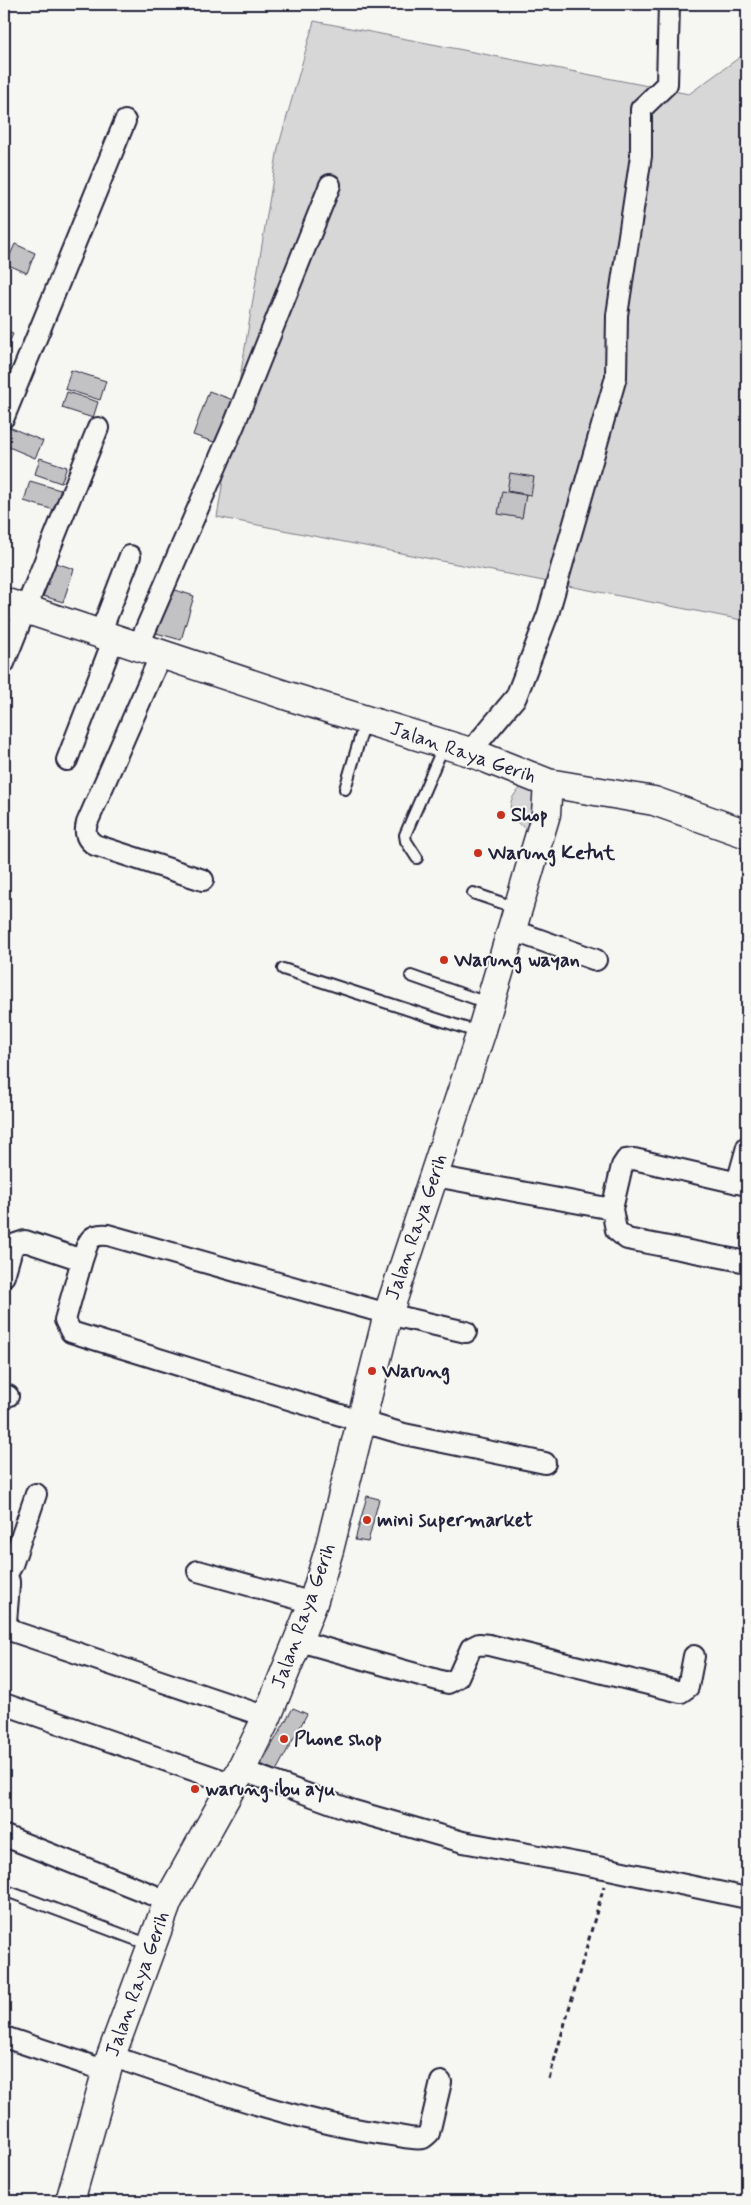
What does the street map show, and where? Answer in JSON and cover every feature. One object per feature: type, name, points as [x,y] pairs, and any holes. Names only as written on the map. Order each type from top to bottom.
[{"type":"street","points":[[470,752],[516,697],[541,633],[616,377],[617,315],[641,156],[641,109],[667,84],[669,4]]},
{"type":"street","points":[[4,417],[125,121]]},
{"type":"street","points":[[67,760],[128,643],[234,424],[330,185]]},
{"type":"street","points":[[4,662],[15,605],[98,428]]},
{"type":"street","points":[[130,556],[128,643],[87,823],[86,835],[88,840],[95,844],[203,880]]},
{"type":"street","name":"Jalan Raya Gerih","points":[[15,605],[365,720],[470,752],[548,783],[546,814],[490,1004],[435,1176],[388,1314],[329,1550],[313,1603],[267,1717],[237,1777],[168,1902],[109,2064],[70,2201]]},
{"type":"street","points":[[548,783],[654,801],[747,834]]},
{"type":"street","points":[[515,919],[596,960]]},
{"type":"street","points":[[747,1147],[742,1184],[634,1159],[626,1160],[622,1166],[612,1209],[616,1230],[628,1239],[747,1262]]},
{"type":"street","points":[[435,1176],[612,1209]]},
{"type":"street","points":[[466,1332],[388,1314],[108,1235],[98,1234],[90,1239],[65,1320],[71,1332],[360,1421],[404,1434],[545,1463]]},
{"type":"street","points":[[4,1276],[13,1245],[18,1242],[25,1241],[82,1260]]},
{"type":"street","points":[[36,1494],[5,1576],[9,1585],[6,1622],[12,1631],[267,1717]]},
{"type":"street","points":[[198,1571],[313,1603]]},
{"type":"street","points":[[298,1642],[448,1683],[458,1677],[471,1648],[479,1644],[488,1645],[681,1692],[688,1687],[694,1656]]},
{"type":"street","points":[[4,1704],[237,1777],[463,1842],[609,1869],[747,1898]]},
{"type":"street","points":[[5,1836],[168,1902]]},
{"type":"street","points":[[4,2037],[370,2132],[414,2138],[422,2138],[429,2133],[441,2082]]},
{"type":"lane","points":[[345,789],[365,720]]},
{"type":"lane","points":[[417,858],[405,835],[444,744]]},
{"type":"lane","points":[[473,893],[515,919]]},
{"type":"lane","points":[[283,969],[481,1033]]},
{"type":"lane","points":[[411,976],[490,1004]]},
{"type":"lane","points":[[4,1890],[151,1946]]},
{"type":"path","points":[[549,2079],[609,1869]]},
{"type":"shaded area","points":[[314,21],[689,94],[747,52],[747,621],[217,517],[278,148]]},
{"type":"shaded area","points":[[524,786],[539,786],[529,829],[521,826],[516,821],[510,809],[513,797]]},
{"type":"building","points":[[15,244],[35,253],[27,273],[6,264]]},
{"type":"building","points":[[4,330],[13,334],[4,354]]},
{"type":"building","points":[[71,370],[106,381],[100,400],[65,389]]},
{"type":"building","points":[[209,391],[233,400],[217,443],[193,435]]},
{"type":"building","points":[[67,392],[98,402],[93,418],[62,408]]},
{"type":"building","points":[[9,427],[43,441],[35,458],[4,445]]},
{"type":"building","points":[[40,458],[67,467],[61,483],[35,474]]},
{"type":"building","points":[[510,473],[534,477],[531,495],[507,491]]},
{"type":"building","points":[[30,481],[67,492],[61,512],[24,501]]},
{"type":"building","points":[[502,491],[526,495],[522,518],[498,514]]},
{"type":"building","points":[[53,562],[74,569],[63,602],[43,596]]},
{"type":"building","points":[[169,588],[194,596],[181,640],[156,633]]},
{"type":"building","name":"mini supermarket","points":[[367,1496],[379,1499],[368,1542],[355,1540]]},
{"type":"building","name":"Phone shop","points":[[293,1708],[307,1714],[276,1771],[261,1764]]},
{"type":"place","name":"Shop","points":[[501,815]]},
{"type":"place","name":"Warung Ketut","points":[[478,853]]},
{"type":"place","name":"Warung wayan","points":[[444,960]]},
{"type":"place","name":"Warung","points":[[372,1371]]},
{"type":"place","name":"mini supermarket","points":[[367,1520]]},
{"type":"place","name":"Phone shop","points":[[284,1739]]},
{"type":"place","name":"warung ibu ayu","points":[[195,1789]]}]
